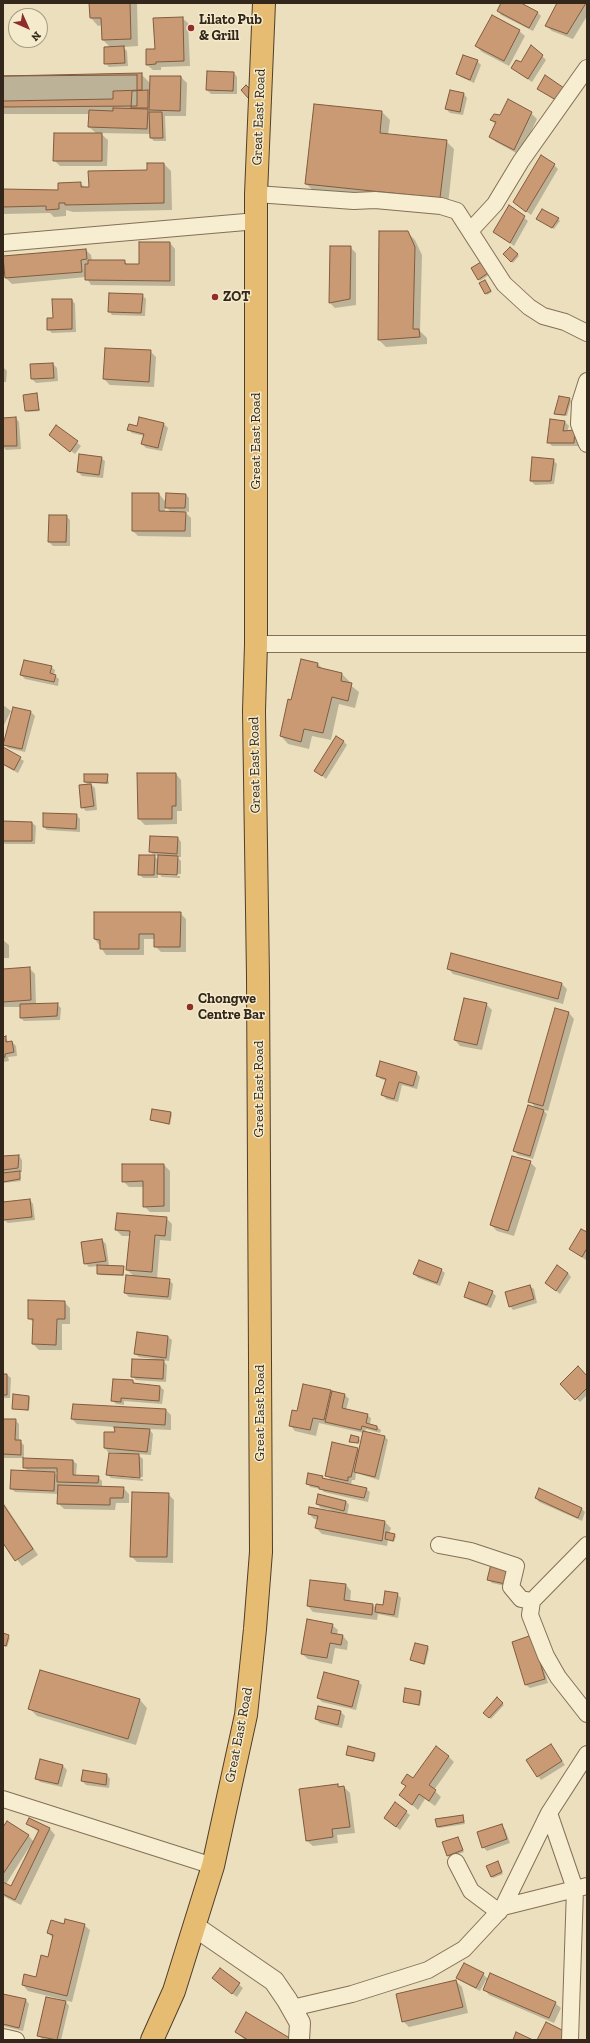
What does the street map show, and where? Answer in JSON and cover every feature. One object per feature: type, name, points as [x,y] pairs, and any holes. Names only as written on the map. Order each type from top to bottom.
[{"type":"highway","name":"Great East Road","points":[[152,2040],[174,1991],[213,1866],[246,1715],[261,1552],[258,977],[254,711],[256,644],[256,194],[264,3]]},
{"type":"street","points":[[470,231],[495,204],[521,161],[587,68]]},
{"type":"street","points":[[256,194],[354,201],[375,200],[441,206],[456,211],[504,284],[529,307],[543,316],[565,322],[587,333]]},
{"type":"street","points":[[3,243],[257,221]]},
{"type":"street","points":[[587,381],[580,402],[579,424],[587,444]]},
{"type":"street","points":[[256,644],[587,644]]},
{"type":"street","points":[[439,1545],[471,1551],[516,1566],[511,1587],[521,1598],[532,1601]]},
{"type":"street","points":[[587,1545],[532,1601],[530,1615],[546,1656],[558,1677],[587,1714]]},
{"type":"street","points":[[292,2008],[352,1994],[428,1970],[464,1948],[501,1910],[549,1813],[587,1754]]},
{"type":"street","points":[[3,1799],[213,1866]]},
{"type":"street","points":[[549,1813],[581,1887],[570,2040]]},
{"type":"street","points":[[456,1862],[471,1891],[501,1910],[581,1887]]},
{"type":"street","points":[[194,1926],[274,1981],[300,2022],[299,2040]]},
{"type":"street","points":[[3,2037],[16,2040]]},
{"type":"building","points":[[89,3],[130,3],[131,39],[102,40],[101,18],[90,18]]},
{"type":"building","points":[[501,3],[521,3],[538,12],[529,28],[497,11]]},
{"type":"building","points":[[557,3],[586,3],[567,34],[545,26]]},
{"type":"building","points":[[492,15],[520,30],[504,61],[475,46]]},
{"type":"building","points":[[183,17],[184,61],[156,62],[156,64],[146,65],[146,49],[155,49],[153,18]]},
{"type":"building","points":[[531,45],[543,55],[528,79],[511,68],[516,60],[521,62]]},
{"type":"building","points":[[124,46],[125,63],[104,64],[104,47]]},
{"type":"building","points":[[463,55],[478,60],[470,80],[456,74]]},
{"type":"building","points":[[207,71],[234,72],[233,91],[206,90]]},
{"type":"building","points":[[142,73],[142,90],[113,91],[113,99],[3,101],[3,76]]},
{"type":"building","points":[[137,75],[137,106],[3,107],[3,76]]},
{"type":"building","points":[[545,75],[564,88],[556,100],[537,89]]},
{"type":"building","points":[[150,76],[181,76],[180,111],[149,110]]},
{"type":"building","points":[[246,85],[255,94],[249,99],[241,90]]},
{"type":"building","points":[[148,90],[148,108],[131,108],[132,91]]},
{"type":"building","points":[[450,90],[464,93],[460,112],[445,109]]},
{"type":"building","points":[[508,99],[532,112],[514,150],[489,137],[496,122],[490,120],[494,114],[500,115]]},
{"type":"building","points":[[314,104],[382,111],[380,133],[447,140],[440,198],[305,184]]},
{"type":"building","points":[[113,108],[148,109],[147,129],[88,127],[89,110],[113,111]]},
{"type":"building","points":[[149,112],[162,112],[163,138],[150,138]]},
{"type":"building","points":[[54,133],[102,133],[102,161],[53,161]]},
{"type":"building","points":[[541,155],[555,164],[526,212],[513,202]]},
{"type":"building","points":[[147,163],[164,163],[164,203],[65,205],[65,203],[59,203],[59,209],[46,210],[46,206],[3,207],[3,189],[58,190],[58,183],[81,182],[81,187],[89,187],[88,171],[147,170]]},
{"type":"building","points":[[509,205],[525,216],[510,243],[493,232]]},
{"type":"building","points":[[542,209],[559,218],[552,228],[536,219]]},
{"type":"building","points":[[379,231],[408,231],[415,247],[413,329],[419,329],[420,337],[378,340]]},
{"type":"building","points":[[139,242],[170,242],[170,281],[85,280],[85,264],[88,264],[88,260],[125,260],[125,264],[139,264]]},
{"type":"building","points":[[330,246],[351,246],[350,299],[329,303]]},
{"type":"building","points":[[510,247],[518,254],[511,262],[503,254]]},
{"type":"building","points":[[86,249],[87,259],[81,260],[82,272],[5,278],[3,256]]},
{"type":"building","points":[[481,262],[488,273],[478,280],[471,268]]},
{"type":"building","points":[[485,280],[491,291],[485,294],[479,283]]},
{"type":"building","points":[[109,293],[143,294],[141,313],[108,312]]},
{"type":"building","points":[[52,299],[72,299],[72,329],[47,330],[47,318],[53,318]]},
{"type":"building","points":[[105,348],[151,350],[149,382],[103,379]]},
{"type":"building","points":[[53,363],[54,378],[31,379],[30,364]]},
{"type":"building","points":[[37,393],[39,410],[25,411],[23,395]]},
{"type":"building","points":[[559,396],[570,398],[565,415],[554,414]]},
{"type":"building","points":[[16,417],[17,446],[3,446],[3,418]]},
{"type":"building","points":[[139,417],[164,423],[158,448],[141,444],[144,434],[127,430],[129,424],[137,426]]},
{"type":"building","points":[[550,419],[565,421],[563,431],[575,430],[574,443],[547,443]]},
{"type":"building","points":[[56,425],[78,441],[70,452],[49,435]]},
{"type":"building","points":[[79,454],[102,457],[99,475],[77,472]]},
{"type":"building","points":[[532,457],[554,459],[551,481],[530,481]]},
{"type":"building","points":[[132,493],[159,493],[159,511],[186,512],[185,531],[132,531]]},
{"type":"building","points":[[166,493],[186,494],[185,508],[165,508]]},
{"type":"building","points":[[49,515],[67,515],[66,542],[48,542]]},
{"type":"building","points":[[301,659],[318,663],[317,667],[342,673],[341,681],[352,683],[348,701],[332,697],[323,733],[304,729],[301,742],[280,736],[288,699],[291,700]]},
{"type":"building","points":[[24,660],[52,666],[50,673],[56,675],[54,682],[20,675]]},
{"type":"building","points":[[13,707],[31,711],[22,749],[3,745]]},
{"type":"building","points":[[336,736],[344,741],[322,776],[314,771]]},
{"type":"building","points":[[3,747],[21,757],[14,770],[3,764]]},
{"type":"building","points":[[137,773],[176,773],[176,806],[172,806],[172,819],[138,819]]},
{"type":"building","points":[[84,774],[108,774],[107,783],[84,782]]},
{"type":"building","points":[[91,784],[94,806],[81,808],[79,785]]},
{"type":"building","points":[[43,813],[77,814],[76,829],[43,827]]},
{"type":"building","points":[[3,821],[32,822],[32,841],[3,841]]},
{"type":"building","points":[[150,836],[178,837],[177,854],[149,852]]},
{"type":"building","points":[[139,855],[155,855],[154,875],[138,875]]},
{"type":"building","points":[[158,855],[178,856],[177,875],[157,874]]},
{"type":"building","points":[[94,912],[181,912],[180,947],[154,947],[154,934],[139,934],[139,949],[100,949],[100,940],[94,939]]},
{"type":"building","points":[[451,953],[562,983],[558,999],[447,969]]},
{"type":"building","points":[[30,967],[31,1000],[3,1002],[3,969]]},
{"type":"building","points":[[464,998],[487,1003],[477,1045],[454,1040]]},
{"type":"building","points":[[58,1003],[57,1016],[20,1018],[20,1004]]},
{"type":"building","points":[[555,1008],[569,1012],[543,1106],[528,1102]]},
{"type":"building","points":[[6,1036],[6,1042],[12,1041],[14,1052],[5,1054],[5,1057],[3,1058],[3,1037]]},
{"type":"building","points":[[380,1061],[417,1072],[413,1086],[399,1082],[394,1099],[381,1095],[386,1079],[376,1076]]},
{"type":"building","points":[[528,1105],[544,1110],[530,1156],[513,1151]]},
{"type":"building","points":[[152,1109],[171,1112],[169,1124],[150,1120]]},
{"type":"building","points":[[19,1155],[18,1168],[3,1170],[3,1156]]},
{"type":"building","points":[[512,1156],[531,1161],[508,1231],[490,1225]]},
{"type":"building","points":[[122,1164],[164,1164],[164,1206],[143,1207],[143,1181],[122,1182]]},
{"type":"building","points":[[20,1171],[20,1179],[3,1182],[3,1173]]},
{"type":"building","points":[[30,1199],[32,1217],[3,1220],[3,1202]]},
{"type":"building","points":[[117,1213],[167,1217],[165,1236],[155,1235],[152,1272],[126,1270],[130,1231],[115,1230]]},
{"type":"building","points":[[581,1229],[587,1232],[587,1248],[582,1257],[569,1249]]},
{"type":"building","points":[[102,1239],[106,1261],[84,1264],[81,1242]]},
{"type":"building","points":[[419,1260],[442,1269],[437,1283],[413,1274]]},
{"type":"building","points":[[97,1265],[124,1266],[123,1275],[97,1274]]},
{"type":"building","points":[[557,1265],[568,1273],[556,1291],[545,1283]]},
{"type":"building","points":[[126,1275],[170,1279],[168,1297],[124,1293]]},
{"type":"building","points":[[469,1282],[493,1291],[487,1305],[464,1297]]},
{"type":"building","points":[[530,1285],[534,1299],[509,1307],[505,1292]]},
{"type":"building","points":[[28,1300],[65,1301],[65,1319],[57,1319],[56,1345],[32,1344],[33,1319],[28,1319]]},
{"type":"building","points":[[137,1332],[168,1336],[166,1358],[134,1354]]},
{"type":"building","points":[[132,1359],[164,1360],[163,1379],[131,1377]]},
{"type":"building","points":[[578,1366],[587,1376],[587,1388],[575,1400],[560,1384]]},
{"type":"building","points":[[3,1374],[7,1374],[7,1395],[3,1395]]},
{"type":"building","points":[[113,1379],[133,1380],[133,1383],[160,1386],[159,1401],[121,1398],[121,1402],[111,1401]]},
{"type":"building","points":[[303,1384],[331,1390],[324,1420],[313,1418],[310,1430],[289,1426],[292,1410],[297,1411]]},
{"type":"building","points":[[332,1391],[345,1394],[342,1408],[368,1414],[366,1423],[377,1426],[377,1430],[362,1426],[361,1430],[325,1422]]},
{"type":"building","points":[[13,1394],[29,1396],[28,1410],[12,1409]]},
{"type":"building","points":[[73,1404],[166,1409],[165,1425],[71,1419]]},
{"type":"building","points":[[3,1419],[16,1419],[15,1440],[21,1440],[21,1455],[3,1454]]},
{"type":"building","points":[[114,1427],[150,1429],[147,1452],[104,1448],[104,1432],[115,1432]]},
{"type":"building","points":[[363,1431],[385,1436],[375,1477],[354,1472]]},
{"type":"building","points":[[351,1435],[359,1437],[358,1443],[349,1442]]},
{"type":"building","points":[[332,1442],[358,1448],[351,1477],[348,1477],[348,1481],[325,1476]]},
{"type":"building","points":[[109,1453],[139,1454],[140,1478],[106,1475]]},
{"type":"building","points":[[23,1458],[73,1460],[73,1475],[99,1476],[98,1483],[57,1482],[57,1468],[23,1468]]},
{"type":"building","points":[[11,1470],[55,1472],[54,1491],[10,1489]]},
{"type":"building","points":[[308,1473],[323,1476],[322,1478],[367,1488],[364,1498],[319,1489],[319,1487],[306,1484]]},
{"type":"building","points":[[58,1485],[124,1487],[123,1498],[110,1498],[110,1505],[57,1504]]},
{"type":"building","points":[[539,1488],[582,1508],[578,1518],[535,1498]]},
{"type":"building","points":[[132,1492],[169,1493],[167,1557],[130,1557]]},
{"type":"building","points":[[318,1494],[346,1501],[344,1511],[316,1504]]},
{"type":"building","points":[[3,1504],[33,1549],[15,1561],[3,1543]]},
{"type":"building","points":[[309,1507],[385,1521],[382,1541],[315,1528],[318,1516],[308,1514]]},
{"type":"building","points":[[386,1532],[395,1534],[393,1541],[385,1539]]},
{"type":"building","points":[[491,1564],[514,1569],[510,1585],[487,1580]]},
{"type":"building","points":[[310,1580],[346,1584],[344,1600],[373,1604],[372,1615],[307,1606]]},
{"type":"building","points":[[385,1591],[398,1593],[394,1615],[375,1612],[376,1604],[383,1605]]},
{"type":"building","points":[[307,1619],[333,1624],[331,1633],[343,1635],[341,1645],[330,1643],[327,1658],[301,1654]]},
{"type":"building","points":[[3,1633],[9,1635],[6,1646],[3,1645]]},
{"type":"building","points":[[532,1635],[545,1679],[525,1685],[512,1642]]},
{"type":"building","points":[[415,1643],[428,1646],[424,1664],[410,1660]]},
{"type":"building","points":[[40,1670],[140,1699],[128,1739],[28,1709]]},
{"type":"building","points":[[324,1672],[359,1681],[352,1707],[317,1698]]},
{"type":"building","points":[[405,1688],[421,1691],[419,1705],[403,1702]]},
{"type":"building","points":[[497,1697],[503,1703],[489,1718],[483,1713]]},
{"type":"building","points":[[318,1706],[341,1711],[338,1725],[315,1719]]},
{"type":"building","points":[[551,1744],[562,1761],[537,1777],[526,1760]]},
{"type":"building","points":[[348,1746],[375,1753],[373,1761],[346,1755]]},
{"type":"building","points":[[436,1746],[449,1756],[429,1785],[436,1790],[429,1801],[419,1794],[412,1805],[399,1795],[406,1786],[401,1783],[407,1774],[413,1778]]},
{"type":"building","points":[[40,1759],[63,1765],[58,1784],[35,1779]]},
{"type":"building","points":[[83,1770],[107,1774],[106,1785],[81,1781]]},
{"type":"building","points":[[338,1784],[338,1787],[344,1786],[350,1827],[332,1829],[333,1837],[306,1841],[299,1789]]},
{"type":"building","points":[[395,1802],[407,1811],[396,1827],[384,1818]]},
{"type":"building","points":[[463,1815],[464,1822],[437,1827],[435,1819]]},
{"type":"building","points":[[29,1818],[50,1828],[15,1900],[3,1894],[3,1882],[11,1886],[39,1830],[26,1824]]},
{"type":"building","points":[[7,1821],[29,1835],[3,1874],[3,1827]]},
{"type":"building","points":[[502,1824],[507,1839],[482,1848],[477,1832]]},
{"type":"building","points":[[458,1837],[463,1850],[447,1856],[442,1842]]},
{"type":"building","points":[[498,1861],[502,1872],[491,1877],[486,1866]]},
{"type":"building","points":[[65,1919],[85,1924],[67,1996],[22,1985],[24,1974],[36,1977],[41,1955],[48,1957],[53,1935],[47,1933],[51,1920],[64,1924]]},
{"type":"building","points":[[464,1963],[484,1973],[476,1988],[456,1978]]},
{"type":"building","points":[[220,1968],[240,1983],[232,1994],[212,1978]]},
{"type":"building","points":[[490,1973],[556,2002],[549,2018],[483,1990]]},
{"type":"building","points":[[456,1980],[463,2007],[402,2022],[396,1994]]},
{"type":"building","points":[[3,1994],[26,1999],[19,2028],[3,2024]]},
{"type":"building","points":[[46,1997],[66,2001],[57,2040],[37,2036]]},
{"type":"building","points":[[246,2012],[293,2040],[248,2040],[235,2032]]},
{"type":"building","points":[[546,2022],[566,2032],[562,2040],[537,2040]]},
{"type":"building","points":[[516,2032],[533,2040],[513,2040]]},
{"type":"place","name":"Lilato Pub & Grill","points":[[191,28]]},
{"type":"place","name":"ZOT","points":[[215,297]]},
{"type":"place","name":"Chongwe Centre Bar","points":[[190,1007]]}]
